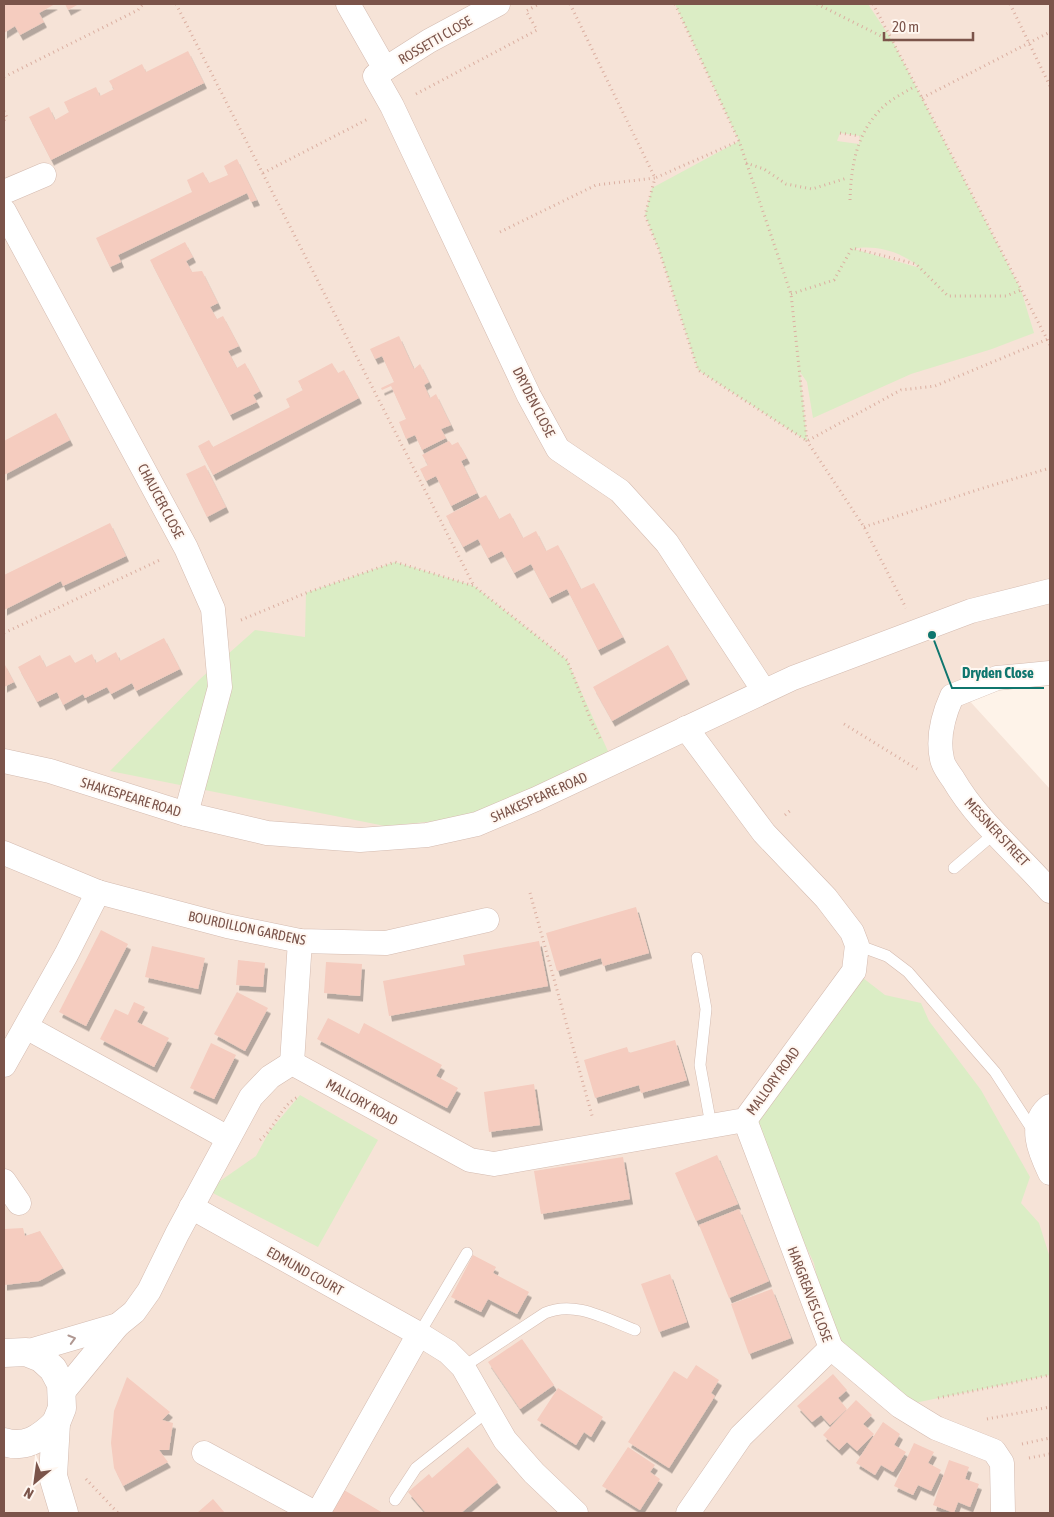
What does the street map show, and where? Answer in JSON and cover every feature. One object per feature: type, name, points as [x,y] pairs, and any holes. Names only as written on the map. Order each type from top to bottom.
[{"type":"street","name":"ROSSETTI CLOSE","points":[[348,4],[385,69],[429,41],[498,4]]},
{"type":"street","name":"DRYDEN CLOSE","points":[[385,69],[375,76],[392,106],[529,396],[558,449],[620,491],[667,543],[764,691]]},
{"type":"street","points":[[4,192],[44,175]]},
{"type":"street","name":"CHAUCER CLOSE","points":[[4,210],[186,548],[213,609],[220,687],[186,814]]},
{"type":"street","name":"SHAKESPEARE ROAD","points":[[4,761],[50,771],[186,814],[267,833],[360,840],[427,835],[485,821],[536,800],[764,691],[971,611],[1050,591]]},
{"type":"street","name":"MESSNER STREET","points":[[1050,673],[997,678],[952,696],[945,711],[939,737],[942,760],[956,785],[981,819],[1050,891]]},
{"type":"street","points":[[686,728],[764,833],[839,914],[852,932],[857,945]]},
{"type":"street","name":"BOURDILLON GARDENS","points":[[4,853],[98,892],[217,924],[300,942],[386,943],[487,920]]},
{"type":"street","points":[[4,1065],[98,892]]},
{"type":"street","points":[[62,1392],[118,1325],[134,1312],[149,1291],[191,1207],[251,1097],[270,1077],[292,1063],[300,942]]},
{"type":"street","name":"MALLORY ROAD","points":[[292,1063],[470,1160],[494,1164],[745,1120],[854,971],[857,945]]},
{"type":"street","points":[[26,1027],[228,1138]]},
{"type":"street","points":[[1050,1106],[1040,1118],[1037,1136],[1038,1148],[1050,1173]]},
{"type":"street","name":"HARGREAVES CLOSE","points":[[688,1513],[741,1436],[830,1348],[745,1120]]},
{"type":"street","points":[[4,1181],[19,1203]]},
{"type":"street","name":"EDMUND COURT","points":[[191,1207],[448,1352],[463,1367],[505,1440],[534,1473],[576,1513]]},
{"type":"street","points":[[15,1352],[118,1325]]},
{"type":"street","points":[[204,1453],[317,1513],[419,1334]]},
{"type":"street","points":[[830,1348],[900,1406],[936,1428],[994,1451],[1002,1463],[1003,1513]]},
{"type":"street","points":[[15,1352],[41,1358],[53,1369],[61,1384],[62,1408],[56,1423],[54,1476],[64,1513]]},
{"type":"street","points":[[7,1443],[28,1443],[43,1436],[56,1423]]},
{"type":"street","points":[[7,1443],[54,1476]]},
{"type":"lane","points":[[954,868],[995,833]]},
{"type":"lane","points":[[857,945],[887,956],[908,972],[995,1072],[1037,1136]]},
{"type":"lane","points":[[697,958],[706,1009],[700,1065],[712,1125]]},
{"type":"lane","points":[[419,1334],[467,1253]]},
{"type":"lane","points":[[463,1367],[545,1313],[557,1308],[575,1308],[635,1330]]},
{"type":"lane","points":[[396,1500],[416,1468],[488,1411]]},
{"type":"path","points":[[4,77],[138,10],[143,4]]},
{"type":"path","points":[[176,4],[474,586]]},
{"type":"path","points":[[263,172],[537,30],[526,12],[539,4]]},
{"type":"path","points":[[570,4],[655,178],[644,215],[659,250],[698,370],[807,440],[864,527],[910,616]]},
{"type":"path","points":[[675,4],[739,141],[791,294],[807,440]]},
{"type":"path","points":[[818,4],[893,42]]},
{"type":"path","points":[[874,4],[1050,345]]},
{"type":"path","points":[[1010,4],[1050,86]]},
{"type":"path","points":[[922,98],[1050,32]]},
{"type":"path","points":[[850,200],[851,177],[860,136],[880,109],[915,86]]},
{"type":"path","points":[[4,111],[7,118],[4,120]]},
{"type":"path","points":[[840,133],[860,136]]},
{"type":"path","points":[[500,232],[596,185],[655,178],[739,141]]},
{"type":"path","points":[[746,163],[764,169],[786,184],[812,189],[847,178]]},
{"type":"path","points":[[791,294],[834,280],[852,248],[916,264],[948,296],[1006,296],[1021,290]]},
{"type":"path","points":[[807,440],[902,390],[936,386],[1048,340]]},
{"type":"path","points":[[864,527],[1050,468]]},
{"type":"path","points":[[4,633],[186,548]]},
{"type":"path","points":[[215,630],[306,593],[395,562],[474,586],[567,660],[592,723],[603,744]]},
{"type":"path","points":[[844,724],[935,781],[956,785]]},
{"type":"path","points":[[530,893],[600,1145]]},
{"type":"path","points":[[255,1144],[269,1132],[288,1102],[300,1096]]},
{"type":"path","points":[[900,1406],[1050,1375]]},
{"type":"path","points":[[984,1419],[1050,1407]]},
{"type":"path","points":[[85,1478],[118,1513]]},
{"type":"shaded area","points":[[4,4],[1050,4],[1050,672],[966,697],[1050,789],[1050,1513],[4,1513]]},
{"type":"green space","points":[[675,4],[868,4],[893,42],[1021,290],[1034,333],[992,349],[911,374],[813,418],[807,382],[800,372],[807,441],[698,370],[659,250],[645,215],[652,188],[739,141]],"holes":[[[840,133],[860,136],[859,144],[837,141]],[[871,248],[889,251],[906,258],[920,268],[854,249]]]},
{"type":"green space","points":[[395,562],[474,586],[567,660],[611,758],[524,804],[447,820],[385,826],[110,771],[200,679],[255,630],[305,637],[306,593]]},
{"type":"green space","points":[[854,971],[885,995],[921,1003],[929,1021],[981,1090],[1030,1177],[1021,1203],[1039,1223],[1050,1258],[1050,1375],[900,1406],[831,1348],[814,1263],[745,1120]]},
{"type":"green space","points":[[300,1095],[378,1140],[318,1247],[207,1190],[256,1156],[269,1132]]},
{"type":"building","points":[[4,4],[55,4],[39,13],[44,22],[20,35],[15,26],[4,33]]},
{"type":"building","points":[[65,4],[79,4],[68,10]]},
{"type":"building","points":[[188,51],[204,83],[51,160],[29,117],[49,107],[55,120],[69,112],[64,102],[96,87],[100,96],[114,89],[109,81],[142,64],[146,72]]},
{"type":"building","points":[[237,159],[257,200],[251,202],[247,193],[118,255],[121,262],[110,267],[96,238],[192,192],[187,180],[203,172],[209,183],[228,175],[224,166]]},
{"type":"building","points":[[185,242],[193,257],[186,261],[192,272],[202,271],[218,303],[210,307],[217,319],[223,316],[239,346],[228,351],[237,368],[245,363],[260,391],[253,395],[257,402],[230,415],[150,260]]},
{"type":"building","points":[[399,336],[414,369],[420,364],[429,382],[424,385],[430,398],[436,394],[451,425],[441,429],[446,438],[422,450],[415,435],[406,439],[399,422],[406,419],[391,386],[382,390],[381,388],[394,382],[382,356],[375,359],[370,349]]},
{"type":"building","points":[[332,363],[338,373],[344,370],[359,398],[213,475],[198,446],[209,440],[213,447],[290,407],[286,399],[303,390],[298,381]]},
{"type":"building","points":[[56,413],[70,440],[4,475],[4,441]]},
{"type":"building","points":[[449,441],[452,445],[458,442],[467,458],[461,461],[477,493],[451,506],[436,476],[426,481],[420,469],[428,465],[422,455]]},
{"type":"building","points":[[205,465],[226,507],[207,517],[186,474]]},
{"type":"building","points":[[486,495],[499,519],[510,513],[523,538],[536,531],[546,551],[558,545],[581,589],[594,583],[623,637],[598,650],[567,589],[549,598],[531,564],[514,573],[502,551],[488,558],[478,539],[463,547],[446,516]]},
{"type":"building","points":[[110,523],[126,556],[63,586],[61,581],[4,610],[4,575]]},
{"type":"building","points":[[164,638],[180,669],[136,691],[132,683],[111,694],[107,687],[85,698],[83,694],[63,705],[57,692],[37,702],[18,667],[40,655],[46,667],[70,655],[75,663],[92,654],[96,663],[116,652],[120,661]]},
{"type":"building","points":[[668,645],[687,679],[612,721],[593,687]]},
{"type":"building","points":[[4,663],[14,682],[4,687]]},
{"type":"building","points":[[636,907],[649,953],[603,966],[601,958],[557,971],[546,933]]},
{"type":"building","points":[[101,930],[128,944],[86,1026],[59,1012]]},
{"type":"building","points":[[539,941],[548,986],[389,1016],[383,981],[465,965],[463,955]]},
{"type":"building","points":[[152,946],[205,958],[198,989],[145,977]]},
{"type":"building","points":[[238,960],[265,963],[263,987],[236,985]]},
{"type":"building","points":[[326,962],[362,964],[360,996],[324,993]]},
{"type":"building","points":[[237,992],[268,1008],[245,1051],[214,1034]]},
{"type":"building","points":[[134,1002],[145,1007],[137,1022],[169,1038],[154,1067],[100,1039],[115,1009],[128,1015]]},
{"type":"building","points":[[328,1018],[359,1034],[364,1023],[442,1065],[436,1076],[458,1088],[447,1108],[317,1039]]},
{"type":"building","points":[[675,1040],[687,1080],[641,1093],[639,1085],[595,1098],[584,1060],[627,1047],[629,1053]]},
{"type":"building","points":[[211,1043],[236,1055],[214,1099],[190,1088]]},
{"type":"building","points":[[534,1084],[540,1125],[489,1132],[484,1092]]},
{"type":"building","points":[[717,1155],[738,1204],[696,1221],[675,1173]]},
{"type":"building","points":[[623,1157],[630,1199],[541,1214],[534,1171]]},
{"type":"building","points":[[739,1209],[769,1281],[729,1298],[699,1225]]},
{"type":"building","points":[[23,1228],[25,1236],[40,1231],[63,1268],[39,1281],[4,1285],[4,1229]]},
{"type":"building","points":[[473,1255],[496,1267],[493,1273],[529,1292],[517,1314],[488,1299],[481,1312],[451,1297]]},
{"type":"building","points":[[670,1274],[687,1322],[659,1332],[641,1284]]},
{"type":"building","points":[[772,1289],[791,1338],[749,1354],[731,1304]]},
{"type":"building","points":[[522,1339],[554,1385],[520,1409],[488,1362]]},
{"type":"building","points":[[696,1365],[719,1380],[711,1393],[715,1396],[669,1468],[628,1442],[674,1371],[687,1379]]},
{"type":"building","points":[[833,1374],[847,1390],[838,1398],[847,1409],[830,1425],[821,1415],[812,1422],[797,1406]]},
{"type":"building","points":[[127,1377],[170,1412],[162,1420],[173,1423],[169,1450],[159,1450],[168,1462],[123,1486],[114,1468],[111,1443],[114,1411]]},
{"type":"building","points":[[558,1388],[603,1417],[591,1437],[584,1432],[576,1445],[537,1420]]},
{"type":"building","points":[[856,1400],[872,1415],[863,1424],[874,1434],[857,1451],[847,1442],[839,1450],[823,1435]]},
{"type":"building","points":[[883,1422],[900,1434],[894,1445],[906,1452],[893,1472],[881,1465],[875,1475],[856,1463]]},
{"type":"building","points":[[914,1443],[934,1452],[928,1463],[941,1470],[931,1491],[918,1485],[913,1495],[894,1486]]},
{"type":"building","points":[[468,1447],[498,1482],[461,1513],[426,1513],[408,1492],[429,1474],[432,1478]]},
{"type":"building","points":[[628,1447],[655,1465],[650,1472],[660,1479],[640,1510],[602,1486]]},
{"type":"building","points":[[949,1460],[969,1467],[965,1479],[979,1484],[970,1507],[958,1502],[954,1513],[933,1505]]},
{"type":"building","points":[[344,1490],[383,1513],[330,1513]]},
{"type":"building","points":[[213,1499],[225,1513],[197,1513]]},
{"type":"place","name":"Dryden Close","points":[[932,635]]}]
